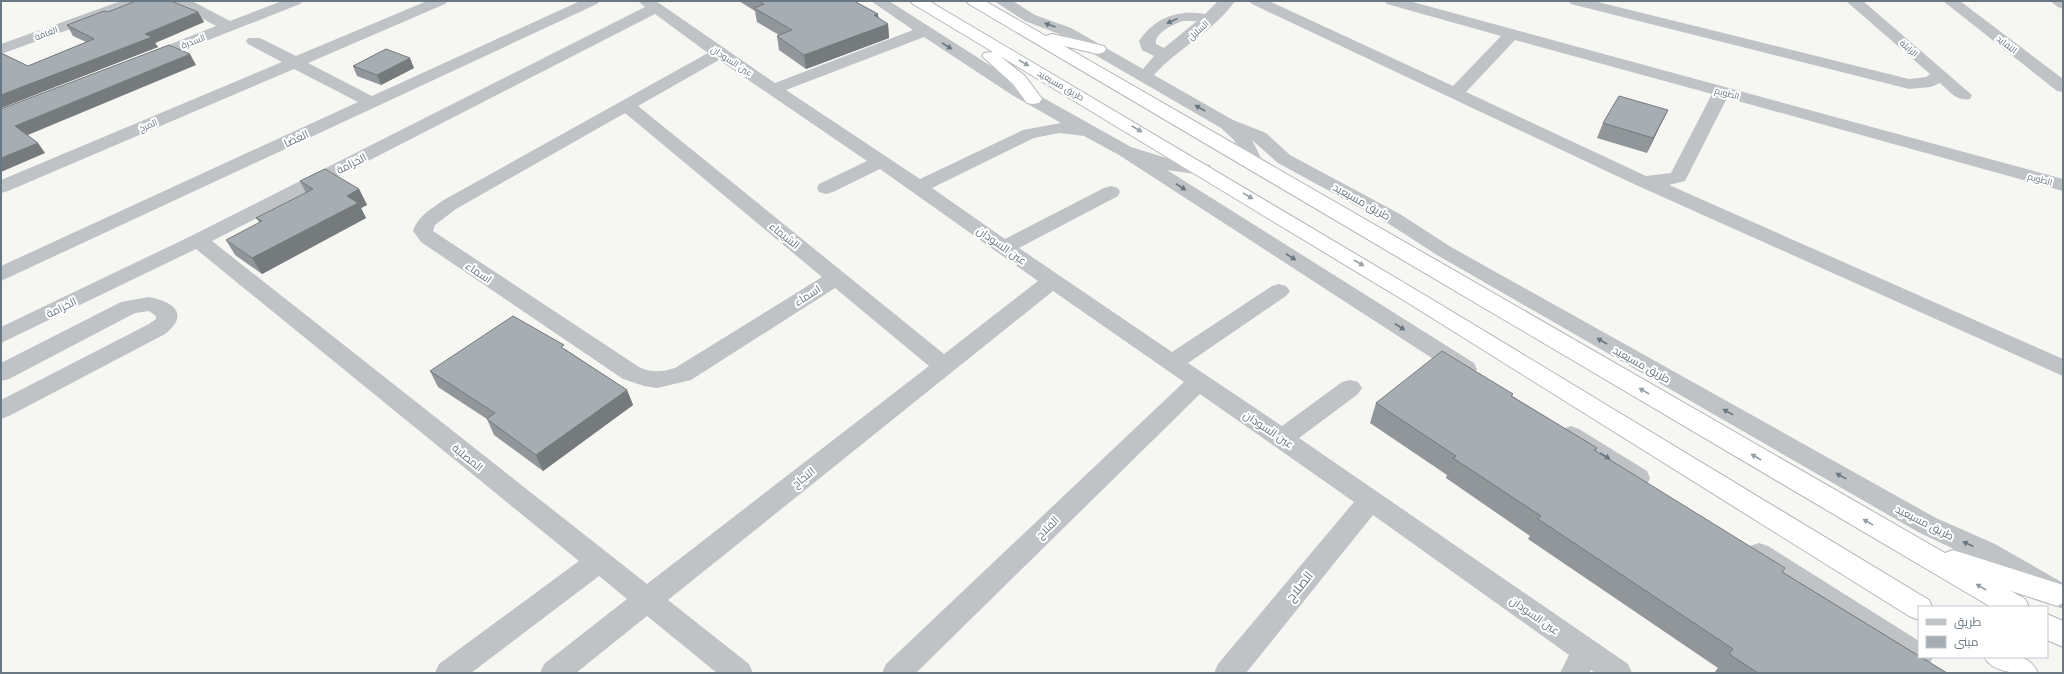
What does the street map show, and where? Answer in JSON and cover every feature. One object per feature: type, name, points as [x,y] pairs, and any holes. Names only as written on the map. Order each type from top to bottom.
[{"type":"highway","points":[[918,1],[1003,65],[1040,103]]},
{"type":"highway","name":"طريق مسيعيد","points":[[918,1],[1203,169],[1548,378],[1918,607]]},
{"type":"highway","name":"طريق مسيعيد","points":[[974,1],[2013,606]]},
{"type":"highway","points":[[1032,36],[1098,49]]},
{"type":"highway","points":[[1904,543],[1992,574],[2060,595]]},
{"type":"highway","points":[[2048,627],[2063,635]]},
{"type":"highway","points":[[2000,658],[2024,673]]},
{"type":"street","name":"الغافة","points":[[1,49],[135,1]]},
{"type":"street","points":[[181,1],[229,27]]},
{"type":"street","name":"السدرة","points":[[134,64],[295,1]]},
{"type":"street","name":"المرخ","points":[[1,187],[440,1]]},
{"type":"street","name":"الغضا","points":[[1,274],[592,1]]},
{"type":"street","name":"طريق مسيعيد","points":[[879,1],[1040,103],[1125,151],[1487,382]]},
{"type":"street","name":"طريق مسيعيد","points":[[1002,1],[1030,18],[1064,30],[1227,124],[1260,137],[1284,159],[1393,218],[1444,251],[1927,525],[1986,552],[2060,595]]},
{"type":"street","name":"السليل","points":[[1145,76],[1154,65],[1190,37],[1227,1]]},
{"type":"street","points":[[1257,1],[1643,180],[2063,368]]},
{"type":"street","name":"الطويم","points":[[1392,1],[2063,185]]},
{"type":"street","points":[[1576,1],[1909,84],[1930,82],[1939,74]]},
{"type":"street","name":"الرابلة","points":[[1854,1],[1964,95]]},
{"type":"street","name":"النفايد","points":[[1952,1],[2063,87]]},
{"type":"street","points":[[2058,1],[2063,4]]},
{"type":"street","name":"عين السودان","points":[[651,4],[719,53],[919,187],[1052,281],[1370,500],[1580,662],[1618,673]]},
{"type":"street","name":"الخزامة","points":[[1,336],[198,240],[651,4]]},
{"type":"street","points":[[1166,55],[1148,47],[1147,41],[1151,34],[1164,25],[1186,16],[1210,19]]},
{"type":"street","points":[[774,89],[925,31]]},
{"type":"street","points":[[1455,93],[1512,34]]},
{"type":"street","points":[[254,41],[372,103]]},
{"type":"street","name":"اسماء","points":[[719,53],[449,205],[426,222],[423,231],[428,238],[631,373],[642,379],[655,381],[669,379],[683,374],[837,277]]},
{"type":"street","name":"السليل","points":[[1116,59],[1142,59],[1166,55]]},
{"type":"street","points":[[1643,180],[1664,181],[1678,177],[1722,92]]},
{"type":"street","points":[[1029,134],[1044,116],[1040,103]]},
{"type":"street","name":"الشيماء","points":[[626,105],[944,366]]},
{"type":"street","name":"طريق مسيعيد","points":[[1227,124],[1242,138],[1255,164]]},
{"type":"street","points":[[919,187],[1029,134],[1059,128],[1091,133]]},
{"type":"street","name":"طريق مسيعيد","points":[[1125,151],[1174,166],[1203,169]]},
{"type":"street","points":[[824,186],[879,160]]},
{"type":"street","points":[[1005,247],[1111,192]]},
{"type":"street","name":"المصلبة","points":[[198,240],[739,673]]},
{"type":"street","name":"النجاح","points":[[554,673],[1052,281]]},
{"type":"street","points":[[1171,363],[1279,291]]},
{"type":"street","points":[[1,373],[129,307],[144,304],[157,306],[167,314],[166,322],[157,328],[1,410]]},
{"type":"street","name":"الفلاح","points":[[896,673],[1199,381]]},
{"type":"street","points":[[1282,438],[1350,388]]},
{"type":"street","points":[[1554,424],[1656,489]]},
{"type":"street","name":"الصلاح","points":[[1228,673],[1370,500]]},
{"type":"street","points":[[1743,544],[1918,655]]},
{"type":"street","points":[[449,673],[599,562]]},
{"type":"building","points":[[136,1],[171,1],[198,12],[145,34],[152,37],[1,95],[1,53],[28,66],[94,39],[67,25]]},
{"type":"building","points":[[759,1],[854,1],[878,14],[874,15],[888,24],[804,55],[777,36],[792,30],[754,8],[764,4]]},
{"type":"building","points":[[169,45],[190,54],[15,126],[38,143],[1,158],[1,109]]},
{"type":"building","points":[[386,49],[410,58],[377,75],[353,66]]},
{"type":"building","points":[[1619,96],[1668,110],[1653,138],[1603,123]]},
{"type":"building","points":[[325,169],[359,189],[347,196],[358,203],[252,258],[226,240],[262,221],[256,218],[313,189],[300,181]]},
{"type":"building","points":[[513,316],[564,345],[561,347],[627,390],[536,455],[487,419],[495,413],[430,371]]},
{"type":"building","points":[[1442,351],[1513,394],[1511,396],[1597,448],[1594,450],[1785,568],[1782,572],[1918,655],[1918,658],[1923,658],[1947,673],[1758,673],[1729,654],[1733,649],[1538,519],[1541,516],[1453,458],[1456,456],[1376,403]]}]
